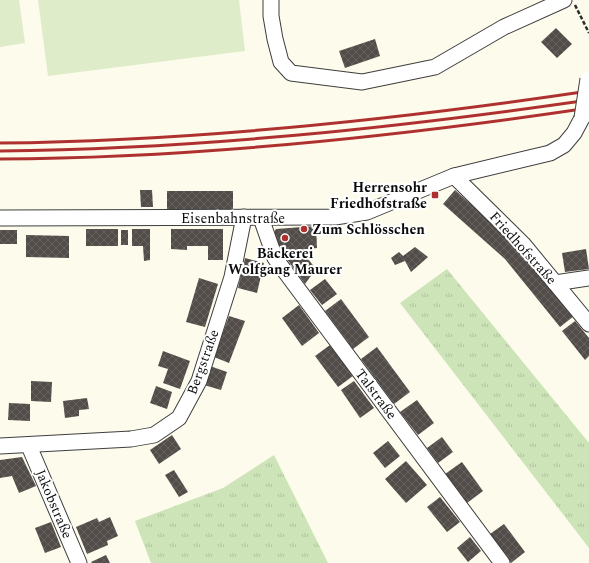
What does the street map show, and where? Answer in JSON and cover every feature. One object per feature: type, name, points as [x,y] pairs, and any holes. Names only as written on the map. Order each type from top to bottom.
[{"type":"street","points":[[271,0],[271,16],[281,62],[291,73],[362,82],[435,66],[504,27],[564,0]]},
{"type":"street","name":"Eisenbahnstraße","points":[[0,218],[335,217],[367,212],[454,176],[550,153],[564,145],[574,133],[582,118],[589,78]]},
{"type":"street","name":"Friedhofstraße","points":[[454,176],[523,244],[589,324]]},
{"type":"street","name":"Bergstraße","points":[[0,446],[29,446],[154,436],[179,418],[202,373],[232,277],[244,217]]},
{"type":"street","name":"Talstraße","points":[[261,218],[274,258],[502,563]]},
{"type":"street","points":[[555,283],[589,278]]},
{"type":"street","name":"Jakobstraße","points":[[29,446],[79,563]]},
{"type":"path","points":[[573,0],[589,33]]},
{"type":"green space","points":[[0,0],[19,0],[25,43],[0,47]]},
{"type":"green space","points":[[38,0],[239,0],[245,51],[48,76]]},
{"type":"green space","points":[[447,269],[589,443],[589,548],[400,303]]},
{"type":"green space","points":[[274,455],[328,563],[151,563],[135,521],[223,488]]},
{"type":"building","points":[[556,28],[572,44],[557,58],[541,42]]},
{"type":"building","points":[[375,39],[380,56],[345,68],[339,51]]},
{"type":"building","points":[[140,190],[152,190],[153,207],[141,207]]},
{"type":"building","points":[[455,190],[519,247],[574,316],[560,327],[505,259],[443,204]]},
{"type":"building","points":[[167,191],[233,191],[233,209],[167,209]]},
{"type":"building","points":[[316,226],[317,248],[301,250],[316,269],[305,284],[271,237],[276,229]]},
{"type":"building","points":[[86,229],[118,229],[118,246],[86,246]]},
{"type":"building","points":[[132,229],[150,229],[150,260],[144,261],[143,246],[132,246]]},
{"type":"building","points":[[171,229],[223,229],[223,260],[208,260],[208,246],[187,246],[187,250],[171,249]]},
{"type":"building","points":[[0,230],[17,230],[17,244],[0,244]]},
{"type":"building","points":[[121,230],[128,230],[128,245],[121,245]]},
{"type":"building","points":[[26,235],[69,236],[69,258],[26,257]]},
{"type":"building","points":[[415,247],[428,257],[411,272],[405,261],[395,265],[391,258],[399,252],[403,256]]},
{"type":"building","points":[[586,249],[589,269],[565,272],[562,253]]},
{"type":"building","points":[[245,258],[264,263],[257,293],[238,288]]},
{"type":"building","points":[[199,278],[218,284],[205,327],[186,322]]},
{"type":"building","points":[[325,279],[337,294],[322,305],[310,290]]},
{"type":"building","points":[[341,299],[369,337],[353,349],[325,311]]},
{"type":"building","points":[[299,305],[319,333],[302,346],[282,318]]},
{"type":"building","points":[[229,316],[245,321],[229,363],[214,357]]},
{"type":"building","points":[[575,321],[589,338],[589,356],[585,360],[562,331]]},
{"type":"building","points":[[330,345],[353,376],[338,387],[315,356]]},
{"type":"building","points":[[377,347],[410,392],[394,404],[361,359]]},
{"type":"building","points":[[163,351],[190,361],[180,389],[163,383],[168,369],[158,366]]},
{"type":"building","points":[[210,366],[227,372],[221,390],[204,385]]},
{"type":"building","points":[[31,381],[52,382],[51,402],[31,401]]},
{"type":"building","points":[[354,381],[374,408],[360,418],[341,390]]},
{"type":"building","points":[[156,386],[172,392],[167,409],[150,403]]},
{"type":"building","points":[[87,398],[89,409],[79,410],[79,416],[65,418],[63,401]]},
{"type":"building","points":[[417,400],[434,423],[418,435],[400,412]]},
{"type":"building","points":[[9,403],[30,404],[30,421],[8,420]]},
{"type":"building","points":[[172,435],[181,449],[159,464],[150,450]]},
{"type":"building","points":[[442,437],[453,452],[438,463],[427,448]]},
{"type":"building","points":[[388,441],[400,456],[385,468],[373,453]]},
{"type":"building","points":[[22,457],[36,486],[19,493],[12,476],[0,478],[0,460]]},
{"type":"building","points":[[406,461],[427,485],[406,503],[385,479]]},
{"type":"building","points":[[462,462],[483,491],[467,503],[445,474]]},
{"type":"building","points":[[174,470],[188,492],[179,497],[165,475]]},
{"type":"building","points":[[440,497],[460,522],[447,532],[427,507]]},
{"type":"building","points":[[110,517],[118,536],[107,541],[108,545],[87,554],[76,527],[97,518],[99,522]]},
{"type":"building","points":[[51,522],[61,547],[45,553],[35,528]]},
{"type":"building","points":[[504,524],[525,552],[511,563],[490,534]]},
{"type":"building","points":[[470,537],[481,551],[468,562],[457,548]]},
{"type":"building","points":[[106,555],[110,563],[91,562]]},
{"type":"railway","points":[[0,143],[148,138],[296,127],[443,111],[589,91]]},
{"type":"railway","points":[[0,151],[148,146],[296,135],[443,120],[589,100]]},
{"type":"railway","points":[[0,159],[148,155],[295,144],[369,137],[589,108]]},
{"type":"place","name":"Herrensohr Friedhofstraße","points":[[435,195]]},
{"type":"place","name":"Zum Schlösschen","points":[[304,229]]},
{"type":"place","name":"Bäckerei Wolfgang Maurer","points":[[285,238]]}]
